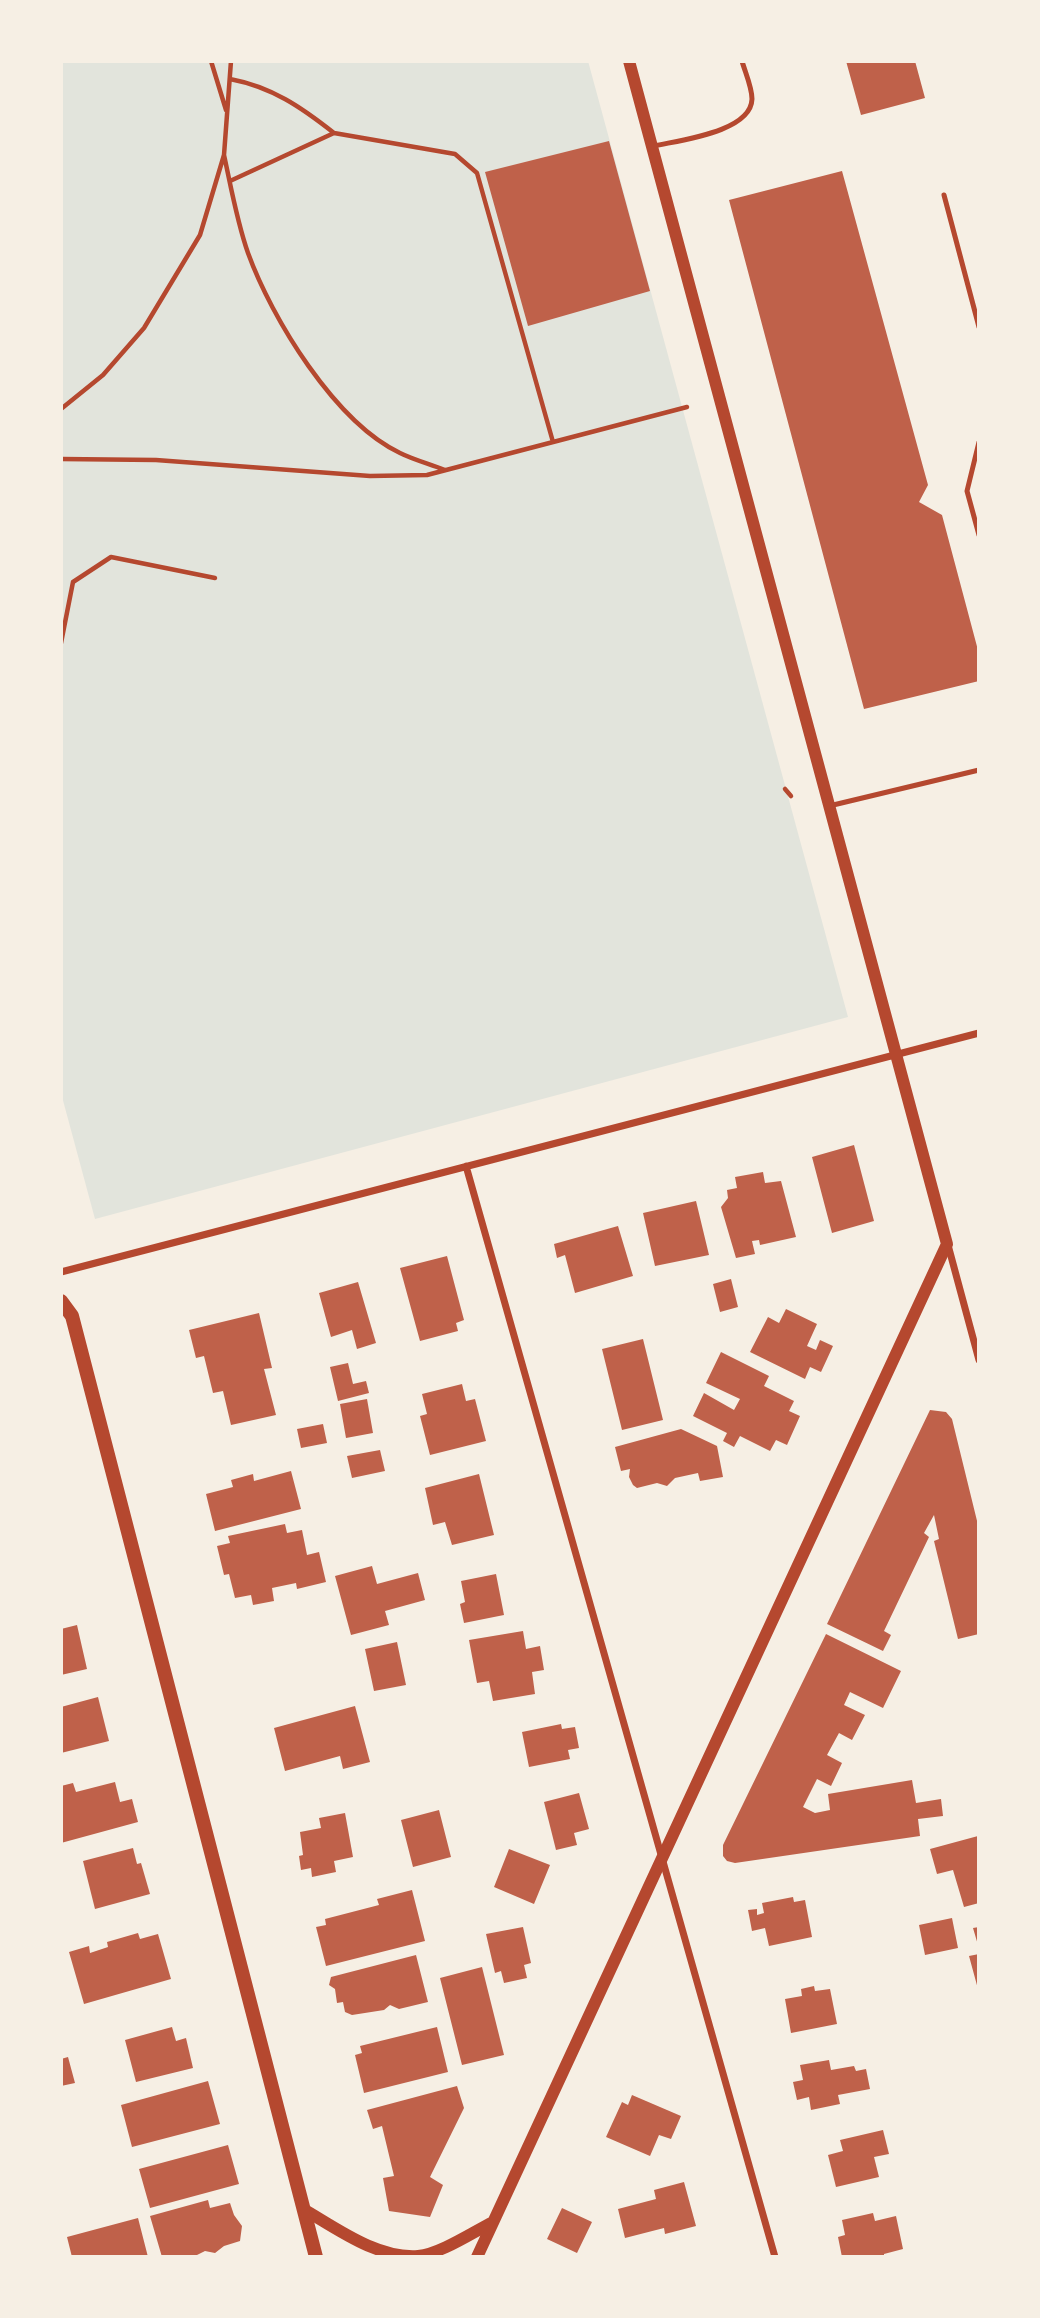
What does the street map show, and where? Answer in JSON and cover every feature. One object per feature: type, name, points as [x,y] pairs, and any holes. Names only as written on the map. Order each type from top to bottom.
[{"type":"main road","points":[[61,1301],[72,1316],[316,2257]]},
{"type":"street","points":[[629,61],[979,1360]]},
{"type":"street","points":[[61,1272],[979,1033]]},
{"type":"street","points":[[466,1166],[775,2257]]},
{"type":"street","points":[[477,2257],[947,1244]]},
{"type":"street","points":[[303,2209],[360,2242],[394,2253],[419,2256],[493,2222]]},
{"type":"lane","points":[[651,147],[732,126],[747,114],[752,98],[742,61]]},
{"type":"lane","points":[[944,195],[979,327]]},
{"type":"lane","points":[[979,442],[967,491],[979,535]]},
{"type":"lane","points":[[829,806],[979,770]]},
{"type":"path","points":[[211,61],[227,114]]},
{"type":"path","points":[[61,409],[103,375],[144,328],[200,235],[223,155],[231,61]]},
{"type":"path","points":[[230,79],[274,91],[334,133],[455,154],[477,173],[554,442]]},
{"type":"path","points":[[230,181],[334,133]]},
{"type":"path","points":[[223,155],[248,253],[271,301],[323,388],[356,422],[398,453],[445,470]]},
{"type":"path","points":[[61,459],[156,460],[370,475],[427,475],[687,407]]},
{"type":"path","points":[[61,643],[73,582],[111,557],[215,578]]},
{"type":"path","points":[[785,789],[792,796]]},
{"type":"shaded area","points":[[61,61],[588,61],[848,1017],[95,1219],[61,1093]]},
{"type":"building","points":[[846,61],[915,61],[925,98],[861,115]]},
{"type":"building","points":[[609,141],[650,291],[528,326],[485,172]]},
{"type":"building","points":[[842,171],[928,485],[919,502],[942,515],[979,654],[979,681],[864,709],[729,200]]},
{"type":"building","points":[[854,1145],[874,1221],[832,1233],[812,1157]]},
{"type":"building","points":[[763,1172],[765,1183],[781,1181],[796,1237],[760,1245],[759,1240],[752,1241],[755,1254],[736,1258],[721,1207],[728,1198],[727,1190],[737,1188],[735,1177]]},
{"type":"building","points":[[696,1201],[709,1255],[655,1266],[643,1213]]},
{"type":"building","points":[[618,1226],[633,1276],[575,1293],[565,1255],[557,1258],[554,1244]]},
{"type":"building","points":[[447,1256],[464,1320],[456,1323],[458,1331],[420,1341],[400,1268]]},
{"type":"building","points":[[731,1279],[738,1307],[720,1312],[713,1284]]},
{"type":"building","points":[[358,1282],[376,1343],[357,1349],[352,1330],[331,1337],[319,1293]]},
{"type":"building","points":[[786,1309],[817,1324],[807,1346],[816,1350],[820,1340],[833,1346],[821,1372],[810,1367],[805,1379],[750,1352],[768,1317],[779,1323]]},
{"type":"building","points":[[259,1313],[272,1368],[264,1369],[276,1415],[231,1425],[223,1391],[213,1393],[204,1356],[196,1358],[189,1330]]},
{"type":"building","points":[[643,1339],[663,1420],[622,1430],[602,1349]]},
{"type":"building","points":[[721,1352],[769,1376],[764,1386],[794,1401],[789,1411],[800,1416],[787,1445],[776,1440],[770,1451],[740,1436],[734,1447],[723,1441],[727,1433],[693,1416],[704,1393],[734,1410],[740,1399],[706,1383]]},
{"type":"building","points":[[348,1363],[353,1384],[366,1381],[369,1393],[338,1401],[330,1367]]},
{"type":"building","points":[[462,1384],[466,1401],[475,1399],[486,1441],[430,1455],[420,1416],[427,1414],[422,1394]]},
{"type":"building","points":[[367,1399],[373,1433],[346,1438],[340,1404]]},
{"type":"building","points":[[930,1410],[946,1412],[952,1419],[979,1529],[979,1634],[958,1639],[934,1541],[939,1539],[934,1515],[924,1533],[929,1537],[884,1631],[891,1635],[883,1651],[827,1624]]},
{"type":"building","points":[[323,1424],[327,1443],[301,1448],[297,1429]]},
{"type":"building","points":[[681,1429],[717,1446],[723,1477],[700,1481],[698,1473],[675,1478],[667,1486],[657,1483],[637,1488],[633,1485],[629,1477],[630,1469],[621,1471],[615,1447]]},
{"type":"building","points":[[380,1450],[385,1471],[352,1478],[347,1456]]},
{"type":"building","points":[[291,1471],[301,1509],[215,1531],[206,1494],[233,1487],[231,1480],[253,1474],[254,1481]]},
{"type":"building","points":[[479,1474],[494,1535],[452,1545],[445,1522],[433,1525],[425,1488]]},
{"type":"building","points":[[285,1524],[287,1533],[302,1530],[307,1555],[319,1552],[326,1582],[297,1589],[296,1583],[272,1588],[274,1601],[253,1605],[251,1595],[235,1598],[229,1574],[224,1575],[217,1546],[230,1543],[228,1536]]},
{"type":"building","points":[[372,1566],[377,1584],[418,1573],[425,1600],[385,1611],[389,1625],[351,1635],[335,1576]]},
{"type":"building","points":[[496,1574],[504,1615],[464,1623],[460,1604],[465,1602],[461,1581]]},
{"type":"building","points":[[77,1625],[87,1669],[61,1675],[61,1629]]},
{"type":"building","points":[[523,1631],[526,1649],[540,1646],[544,1670],[532,1672],[535,1694],[493,1701],[489,1681],[477,1683],[469,1640]]},
{"type":"building","points":[[826,1634],[901,1671],[883,1708],[850,1692],[844,1705],[865,1715],[852,1740],[839,1733],[827,1755],[842,1763],[831,1786],[817,1779],[803,1807],[815,1813],[830,1810],[828,1794],[912,1780],[916,1803],[941,1799],[943,1816],[918,1819],[920,1836],[735,1863],[727,1861],[723,1856],[723,1845]]},
{"type":"building","points":[[397,1642],[406,1685],[374,1691],[365,1649]]},
{"type":"building","points":[[98,1697],[109,1741],[61,1753],[61,1707]]},
{"type":"building","points":[[355,1706],[370,1762],[343,1769],[340,1756],[285,1771],[274,1728]]},
{"type":"building","points":[[561,1724],[562,1729],[575,1727],[579,1748],[568,1750],[570,1759],[529,1767],[522,1732]]},
{"type":"building","points":[[115,1782],[120,1802],[132,1799],[138,1822],[61,1843],[61,1786],[73,1783],[76,1792]]},
{"type":"building","points":[[579,1793],[589,1829],[574,1833],[577,1845],[556,1850],[544,1802]]},
{"type":"building","points":[[439,1810],[451,1857],[413,1867],[401,1820]]},
{"type":"building","points":[[345,1813],[353,1857],[334,1861],[336,1872],[312,1877],[311,1868],[301,1870],[299,1856],[303,1855],[300,1832],[321,1828],[319,1818]]},
{"type":"building","points":[[978,1836],[979,1903],[964,1907],[953,1870],[937,1874],[930,1849]]},
{"type":"building","points":[[133,1848],[137,1864],[141,1863],[150,1894],[95,1909],[83,1861]]},
{"type":"building","points":[[509,1849],[550,1865],[534,1904],[494,1887]]},
{"type":"building","points":[[412,1890],[425,1941],[326,1966],[316,1927],[326,1925],[325,1919],[379,1905],[377,1899]]},
{"type":"building","points":[[793,1897],[794,1902],[805,1900],[812,1937],[769,1946],[765,1928],[752,1931],[748,1910],[757,1909],[757,1915],[764,1913],[762,1903]]},
{"type":"building","points":[[952,1918],[958,1948],[925,1955],[919,1925]]},
{"type":"building","points":[[523,1927],[531,1963],[524,1965],[527,1978],[504,1983],[501,1971],[495,1973],[486,1934]]},
{"type":"building","points":[[979,1927],[979,1945],[978,1945],[973,1928]]},
{"type":"building","points":[[138,1933],[140,1939],[158,1934],[171,1979],[84,2004],[69,1952],[89,1946],[90,1953],[108,1947],[107,1942]]},
{"type":"building","points":[[979,1954],[979,1989],[978,1989],[969,1956]]},
{"type":"building","points":[[416,1955],[428,2002],[399,2009],[390,2005],[384,2010],[352,2015],[345,2012],[343,2002],[337,2003],[335,1989],[329,1985],[331,1977]]},
{"type":"building","points":[[482,1967],[504,2055],[462,2065],[440,1978]]},
{"type":"building","points":[[814,1986],[815,1991],[830,1989],[837,2024],[791,2033],[785,1999],[802,1996],[801,1989]]},
{"type":"building","points":[[172,2027],[176,2041],[186,2038],[193,2068],[136,2082],[125,2040]]},
{"type":"building","points":[[437,2027],[448,2072],[364,2093],[355,2055],[362,2053],[360,2046]]},
{"type":"building","points":[[68,2057],[75,2083],[61,2086],[61,2059]]},
{"type":"building","points":[[829,2060],[831,2070],[854,2066],[856,2071],[866,2069],[870,2089],[838,2095],[840,2104],[811,2110],[809,2097],[797,2100],[793,2082],[803,2080],[800,2065]]},
{"type":"building","points":[[208,2081],[220,2124],[132,2147],[121,2105]]},
{"type":"building","points":[[457,2086],[464,2108],[430,2177],[443,2185],[430,2217],[389,2211],[383,2178],[394,2176],[382,2126],[373,2129],[367,2110]]},
{"type":"building","points":[[632,2095],[681,2116],[671,2139],[659,2135],[650,2156],[606,2137],[622,2102],[628,2105]]},
{"type":"building","points":[[883,2130],[889,2154],[874,2157],[879,2177],[836,2187],[828,2155],[843,2151],[840,2140]]},
{"type":"building","points":[[228,2145],[239,2184],[150,2208],[139,2169]]},
{"type":"building","points":[[684,2182],[696,2226],[665,2234],[664,2228],[625,2238],[618,2209],[656,2199],[654,2190]]},
{"type":"building","points":[[208,2200],[210,2208],[230,2203],[242,2226],[240,2241],[224,2246],[215,2253],[205,2251],[193,2257],[162,2257],[150,2216]]},
{"type":"building","points":[[562,2208],[592,2222],[577,2253],[547,2239]]},
{"type":"building","points":[[873,2213],[875,2221],[896,2216],[903,2249],[884,2254],[884,2257],[842,2257],[838,2237],[845,2235],[842,2220]]},
{"type":"building","points":[[138,2218],[148,2257],[72,2257],[67,2237]]}]
